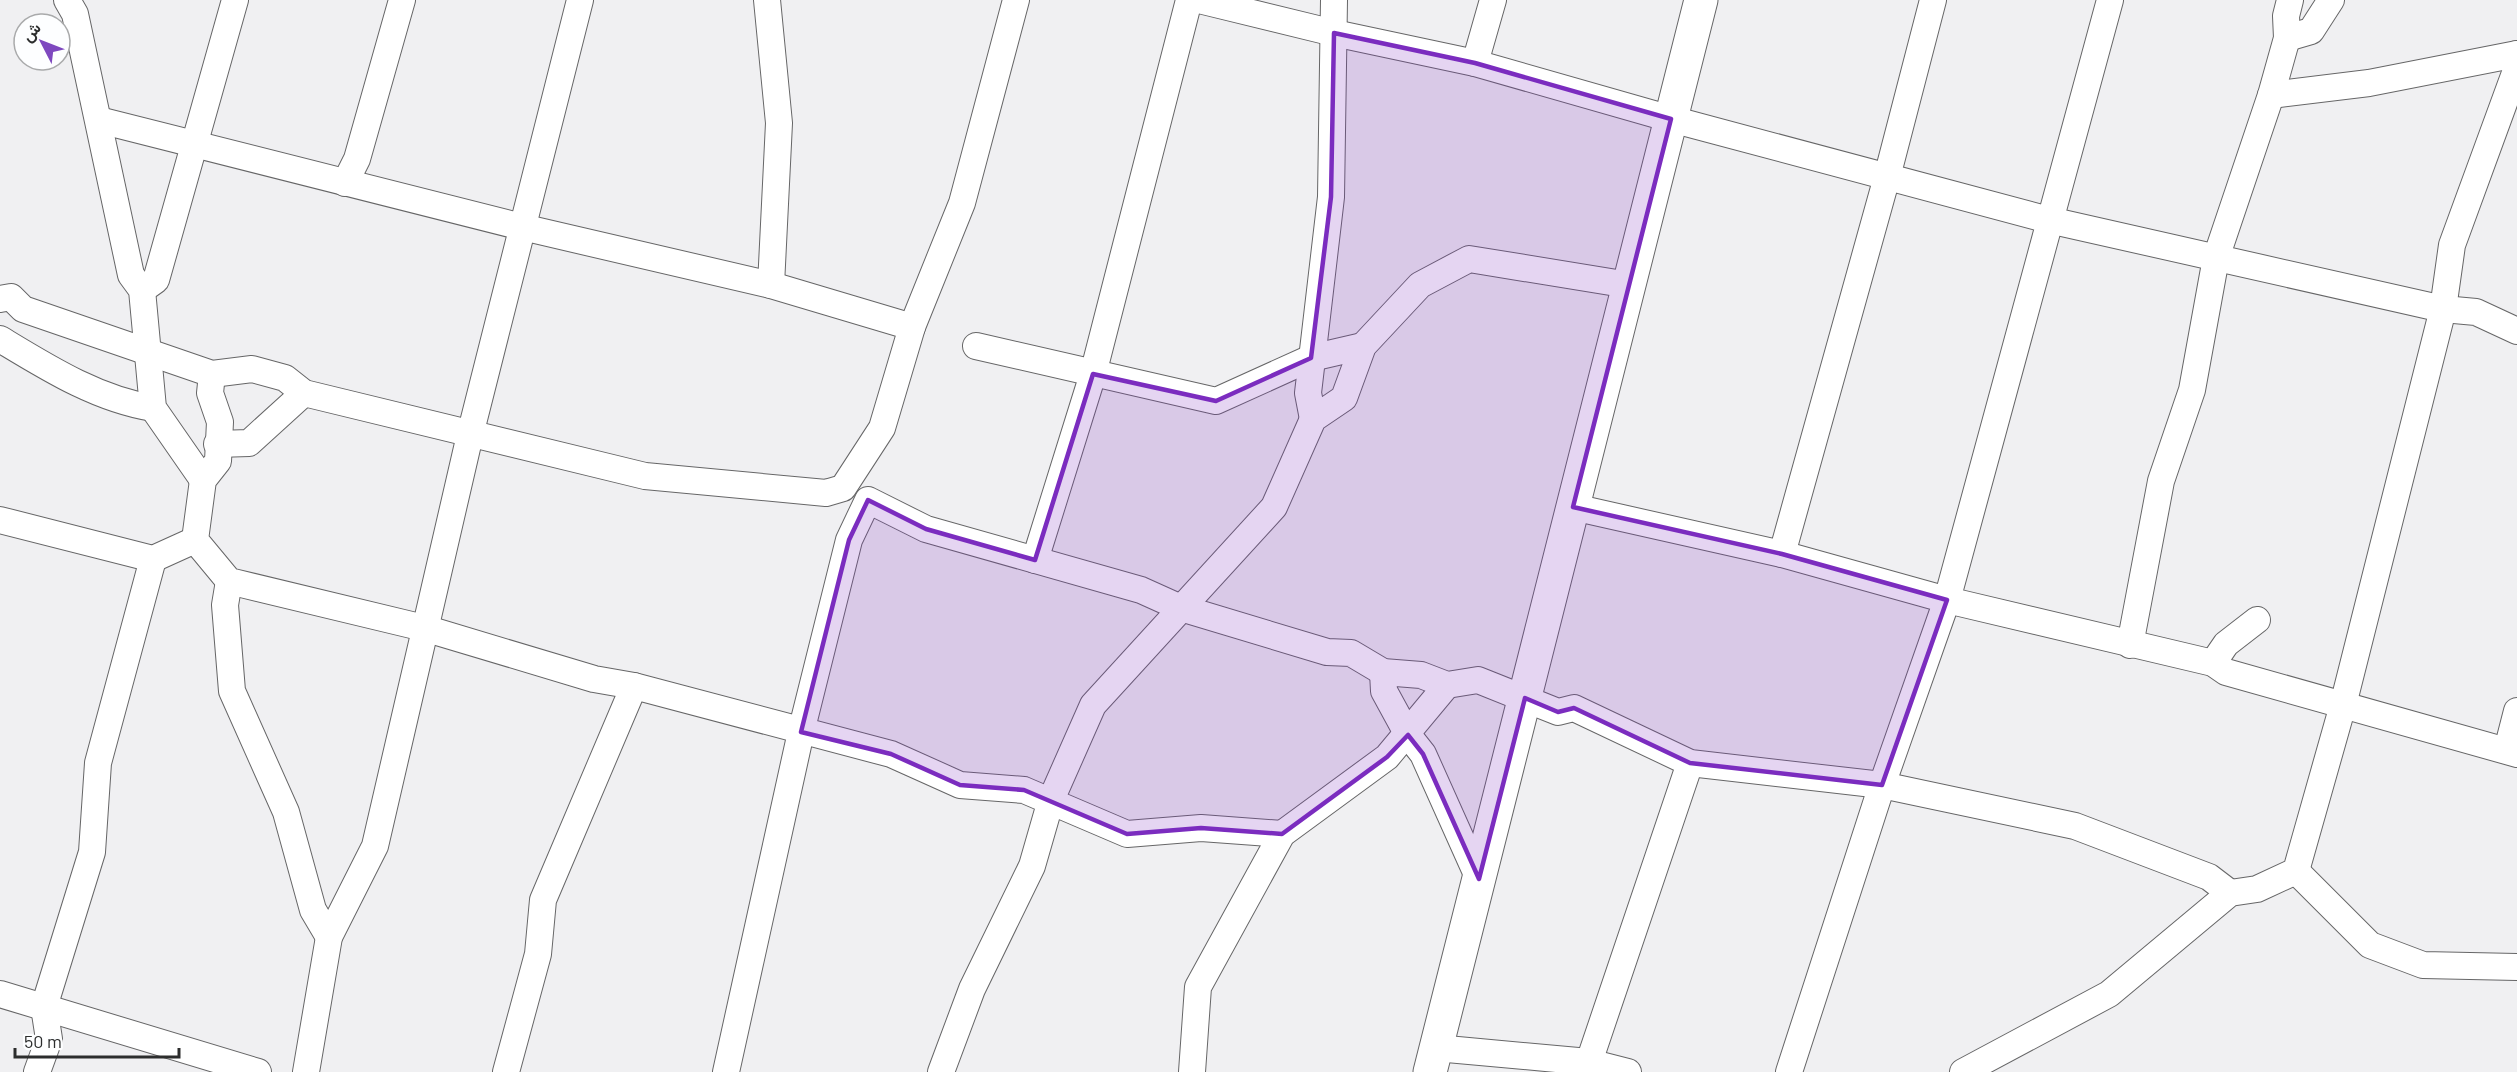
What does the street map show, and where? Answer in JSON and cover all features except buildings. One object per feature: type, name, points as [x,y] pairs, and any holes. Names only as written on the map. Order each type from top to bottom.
[{"type":"main road","points":[[1433,1060],[1701,0]]},
{"type":"street","points":[[67,0],[75,14],[131,274],[142,290],[153,408],[203,480]]},
{"type":"street","points":[[142,290],[156,280],[235,0]]},
{"type":"street","points":[[345,183],[357,159],[402,0]]},
{"type":"street","points":[[306,1072],[329,938],[375,846],[470,435],[580,0]]},
{"type":"street","points":[[767,0],[779,123],[771,285]]},
{"type":"street","points":[[0,299],[10,297],[23,309],[212,374],[252,369],[285,378],[304,393],[645,476],[826,493],[843,488],[882,428],[912,327],[962,203],[1016,0]]},
{"type":"street","points":[[1035,560],[1093,374],[1189,0]]},
{"type":"street","points":[[1199,0],[1334,33],[1475,63],[1671,119],[2049,220],[2443,309],[2476,312],[2517,331]]},
{"type":"street","points":[[1313,419],[1308,393],[1331,197],[1334,0]]},
{"type":"street","points":[[1475,63],[1492,0]]},
{"type":"street","points":[[1782,554],[1887,177],[1933,0]]},
{"type":"street","points":[[1789,1072],[1882,785],[1947,600],[2110,0]]},
{"type":"street","points":[[2130,645],[2161,480],[2192,390],[2216,258],[2271,95],[2287,38],[2286,16],[2290,0]]},
{"type":"street","points":[[2287,38],[2312,31],[2331,0]]},
{"type":"street","points":[[1963,1072],[2109,994],[2230,893],[2257,889],[2296,871],[2343,705],[2443,309],[2452,245],[2515,73],[2517,54],[2369,83],[2271,95]]},
{"type":"street","points":[[99,120],[522,227],[771,285],[912,327]]},
{"type":"street","points":[[941,1072],[972,989],[1032,866],[1051,800],[1093,705],[1274,507],[1313,419],[1344,398],[1363,346],[1420,285],[1469,259],[1629,285]]},
{"type":"street","points":[[0,339],[62,377],[129,404],[153,408]]},
{"type":"street","points":[[976,346],[1216,401],[1311,358],[1363,346]]},
{"type":"street","points":[[212,374],[210,393],[220,422],[217,444],[218,461],[203,480],[195,540],[229,581],[424,628],[594,679],[634,686],[891,754],[960,785],[1024,790],[1127,834],[1201,828],[1282,834]]},
{"type":"street","points":[[217,444],[249,443],[304,393]]},
{"type":"street","points":[[726,1072],[801,732],[849,540],[868,500],[926,529],[1141,590],[1181,608],[1327,652],[1351,653],[1383,672],[1421,675],[1447,685],[1478,680],[1558,712],[1574,708],[1690,764],[1882,785],[2075,826],[2209,877],[2230,893]]},
{"type":"street","points":[[1573,507],[1782,554],[1947,600],[2213,663],[2226,672],[2512,752],[2517,711]]},
{"type":"street","points":[[0,520],[153,559],[195,540]]},
{"type":"street","points":[[37,1072],[49,1039],[44,1007],[92,852],[98,763],[153,559]]},
{"type":"street","points":[[229,581],[225,605],[232,691],[286,812],[313,910],[329,938]]},
{"type":"street","points":[[2213,663],[2226,644],[2257,620]]},
{"type":"street","points":[[1383,672],[1384,690],[1408,735],[1423,754],[1479,879]]},
{"type":"street","points":[[1192,1072],[1198,987],[1282,834],[1387,758],[1447,685]]},
{"type":"street","points":[[506,1072],[538,954],[543,900],[634,686]]},
{"type":"street","points":[[1589,1062],[1690,764]]},
{"type":"street","points":[[2296,871],[2370,945],[2423,965],[2517,967]]},
{"type":"street","points":[[0,994],[258,1072]]},
{"type":"street","points":[[1433,1060],[1589,1062],[1628,1072]]},
{"type":"highlighted area","points":[[1334,33],[1475,63],[1671,119],[1573,507],[1782,554],[1947,600],[1882,785],[1690,763],[1574,708],[1558,712],[1525,698],[1479,879],[1423,754],[1408,735],[1387,757],[1282,834],[1201,828],[1127,834],[1024,790],[960,785],[891,754],[801,732],[849,540],[868,500],[926,529],[1035,560],[1093,374],[1216,401],[1311,358],[1331,197]]}]
